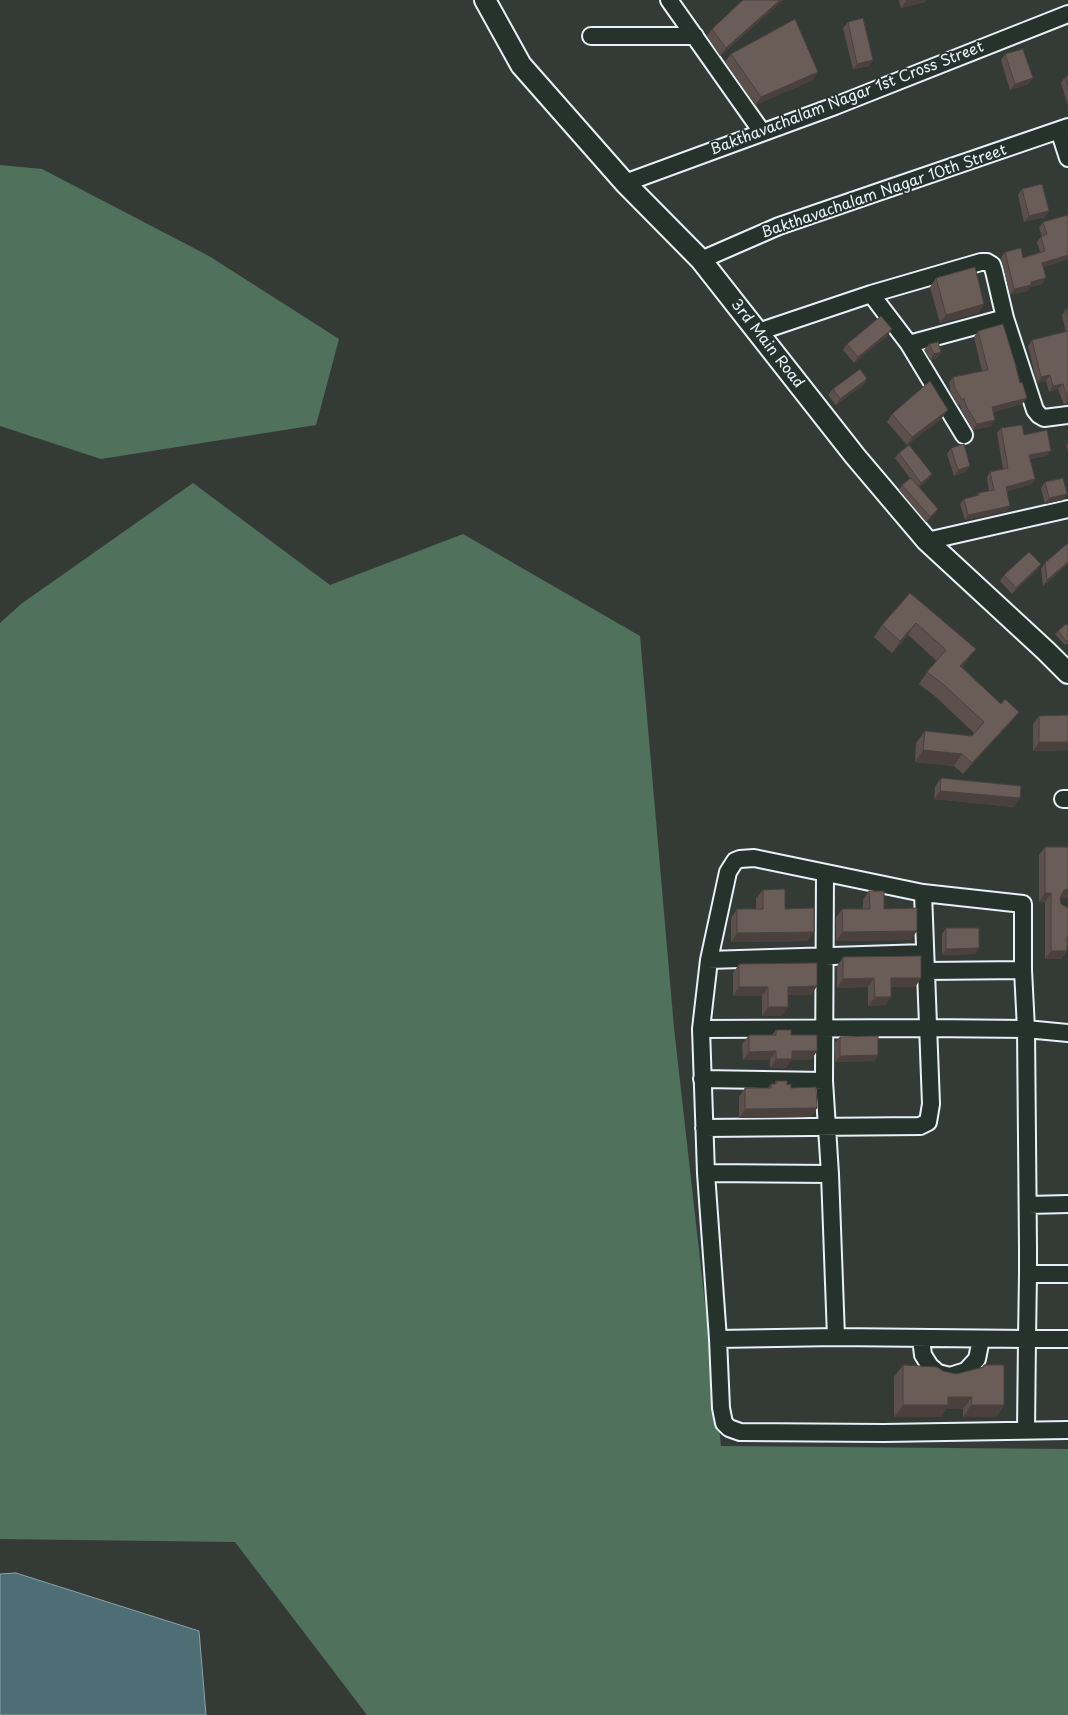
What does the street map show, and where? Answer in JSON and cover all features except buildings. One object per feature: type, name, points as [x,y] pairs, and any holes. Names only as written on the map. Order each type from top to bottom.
[{"type":"street","name":"3rd Main Road","points":[[485,0],[521,64],[625,183],[701,260],[855,456],[927,540],[1068,673]]},
{"type":"street","points":[[669,0],[762,132]]},
{"type":"street","name":"Bakthavachalam Nagar 1st Cross Street","points":[[625,183],[835,106],[1068,14]]},
{"type":"street","points":[[591,36],[695,36]]},
{"type":"street","points":[[1064,129],[1068,158]]},
{"type":"street","name":"Bakthavachalam Nagar 10th Street","points":[[701,260],[779,226],[1064,129]]},
{"type":"street","points":[[758,332],[870,294],[981,262],[987,262],[992,265],[994,271],[1005,318],[1035,410],[1039,416],[1044,418],[1068,415]]},
{"type":"street","points":[[870,294],[909,344],[964,436]]},
{"type":"street","points":[[909,344],[1005,318]]},
{"type":"street","points":[[927,540],[1068,509]]},
{"type":"street","points":[[1026,1430],[1028,1205],[1023,904],[923,893],[754,858],[740,858],[735,861],[728,872],[709,960],[701,1029],[706,1173],[721,1408],[724,1423],[729,1428],[740,1432],[884,1433],[1068,1430]]},
{"type":"street","points":[[825,873],[824,1081],[830,1174],[836,1338]]},
{"type":"street","points":[[704,1128],[920,1126],[928,1122],[931,1104],[923,893]]},
{"type":"street","points":[[709,960],[926,953]]},
{"type":"street","points":[[926,971],[1023,970]]},
{"type":"street","points":[[701,1029],[928,1028],[1026,1029],[1068,1032]]},
{"type":"street","points":[[702,1079],[824,1081]]},
{"type":"street","points":[[706,1173],[830,1174]]},
{"type":"street","points":[[1028,1205],[1068,1204]]},
{"type":"street","points":[[1028,1274],[1068,1274]]},
{"type":"street","points":[[922,1338],[923,1355],[930,1366],[938,1373],[950,1376],[966,1371],[977,1359],[981,1339]]},
{"type":"street","points":[[718,1339],[1068,1339]]},
{"type":"green space","points":[[0,165],[42,169],[209,256],[339,339],[316,425],[101,459],[0,426]]},
{"type":"green space","points":[[193,483],[330,585],[463,534],[640,636],[674,1028],[721,1446],[1068,1449],[1068,1715],[367,1715],[235,1542],[0,1539],[0,623],[21,604]]},
{"type":"water","points":[[16,1573],[199,1631],[206,1715],[0,1715],[0,1574]]}]
